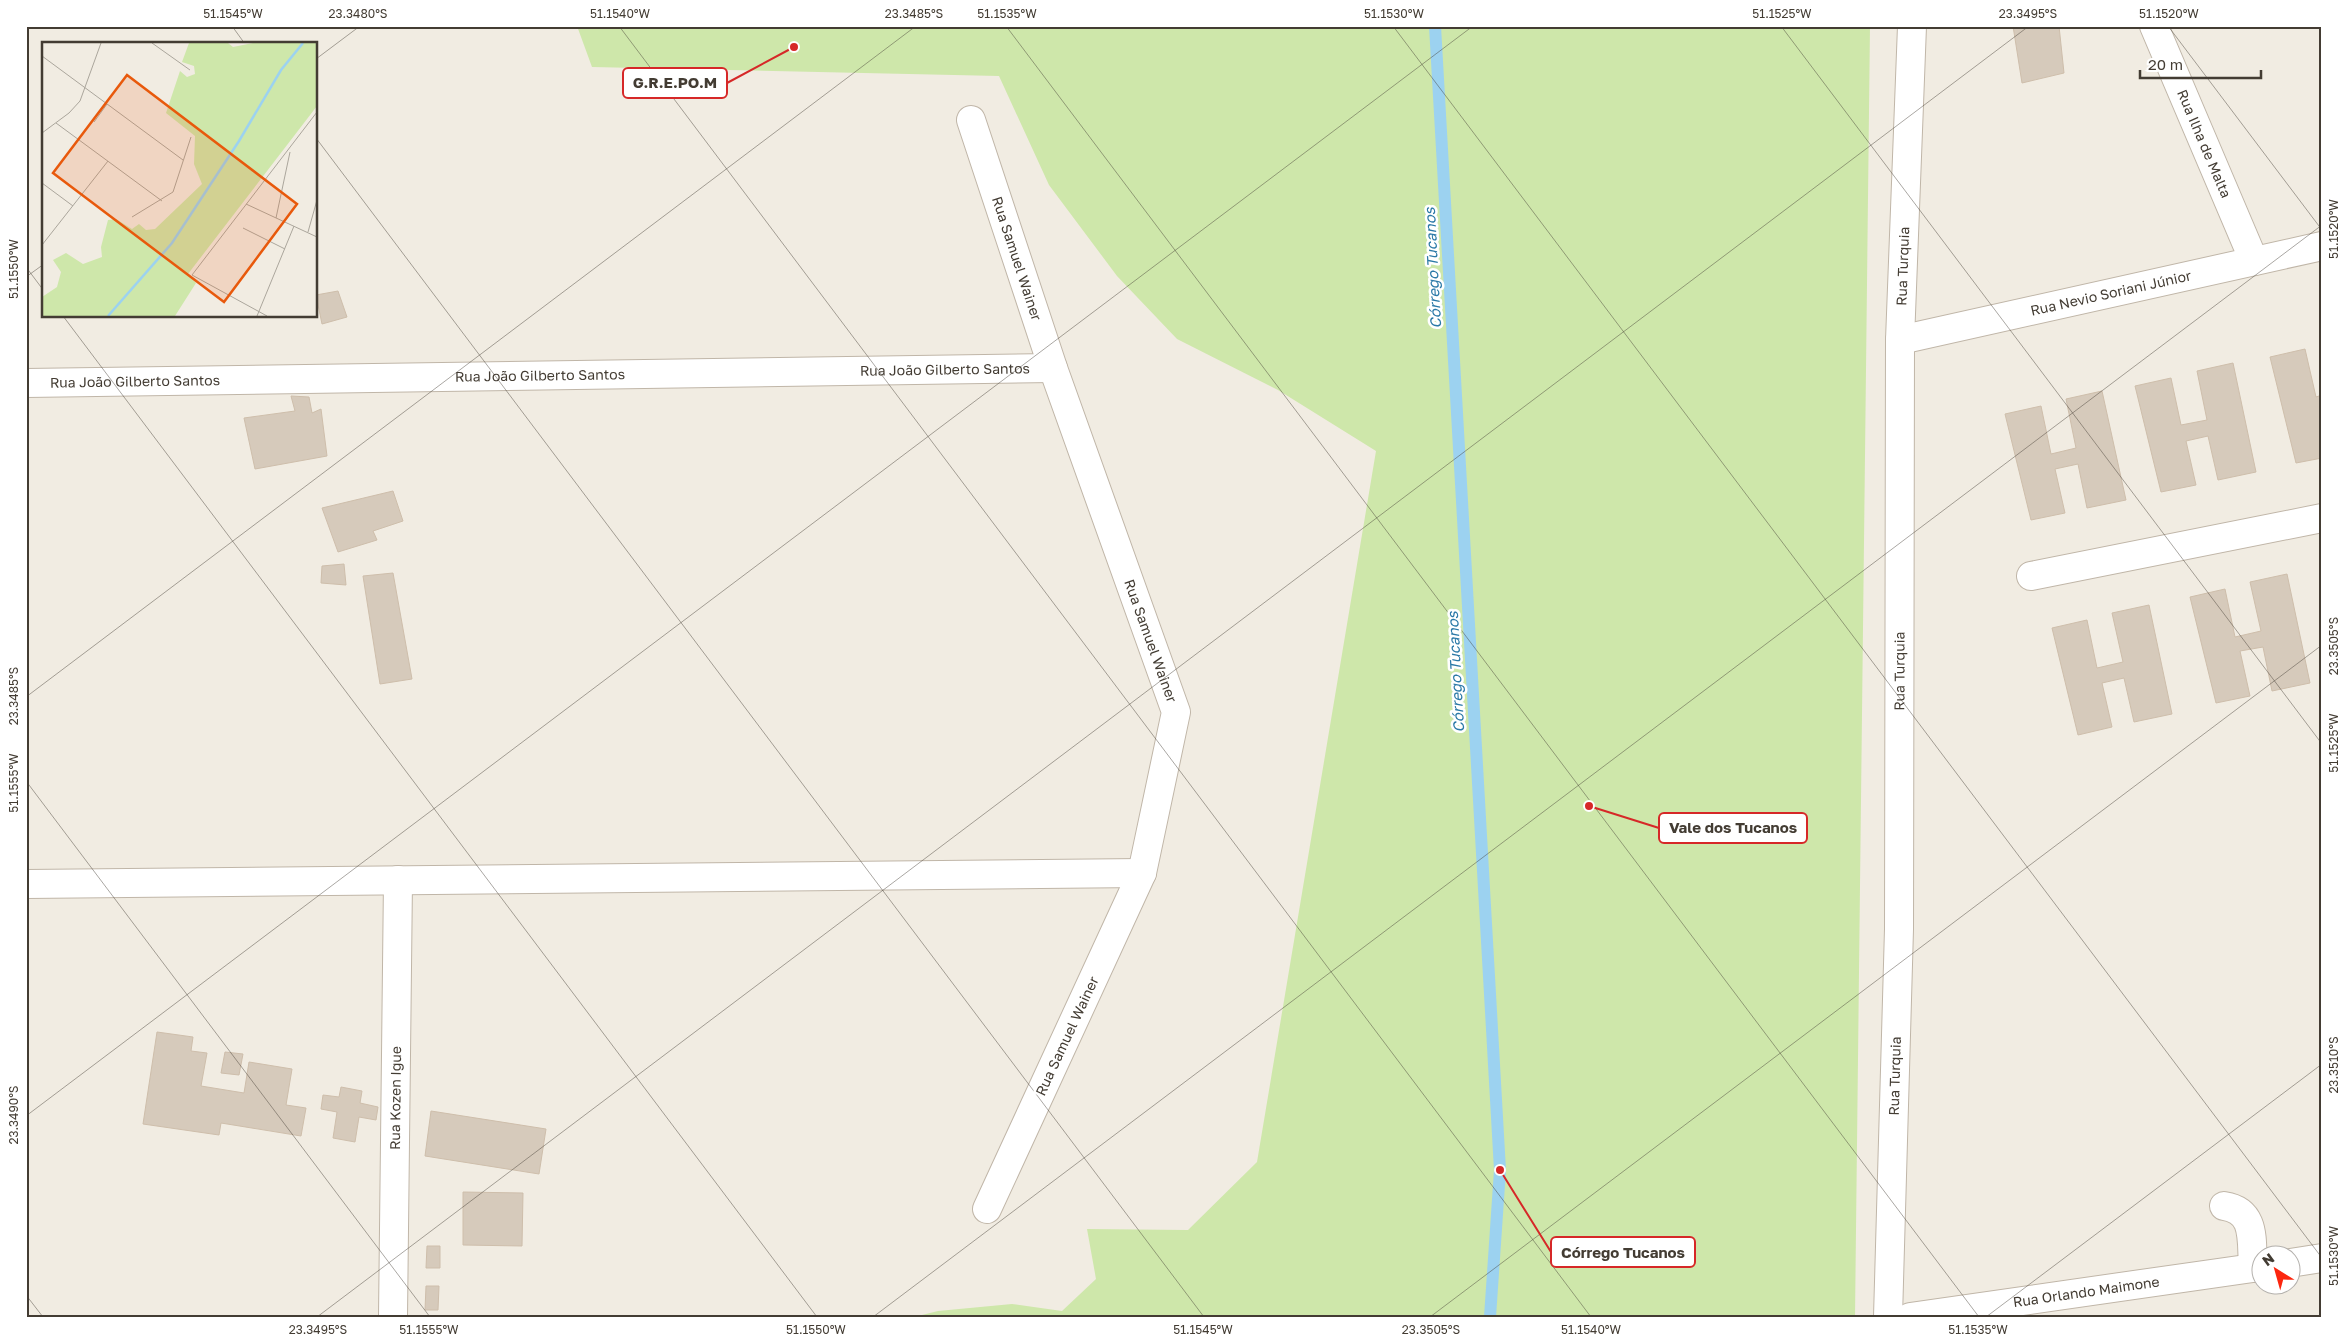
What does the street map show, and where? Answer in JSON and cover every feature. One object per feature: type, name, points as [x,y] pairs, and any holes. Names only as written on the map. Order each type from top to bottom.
[{"type":"street","name":"Rua Turquia","points":[[1888,1317],[1899,929],[1900,340],[1912,26]]},
{"type":"street","name":"Rua Ilha de Malta","points":[[2154,26],[2254,261]]},
{"type":"street","name":"Rua Samuel Wainer","points":[[971,120],[1053,368],[1176,712],[1142,872],[986,1209]]},
{"type":"street","name":"Rua Nevio Soriani Júnior","points":[[1900,340],[2322,246]]},
{"type":"street","name":"Rua João Gilberto Santos","points":[[26,384],[1053,368]]},
{"type":"street","points":[[2031,576],[2322,518]]},
{"type":"street","points":[[26,884],[1142,872]]},
{"type":"street","name":"Rua Kozen Igue","points":[[393,1317],[398,880]]},
{"type":"street","points":[[2224,1206],[2236,1208],[2248,1220],[2253,1246]]},
{"type":"street","points":[[2300,1261],[2322,1258]]},
{"type":"street","name":"Rua Orlando Maimone","points":[[1910,1317],[2250,1268]]},
{"type":"green space","points":[[577,26],[1870,26],[1855,1317],[914,1317],[938,1311],[1012,1304],[1062,1311],[1096,1279],[1087,1229],[1188,1230],[1257,1162],[1376,451],[1278,390],[1177,339],[1117,276],[1049,185],[999,76],[592,67]]},
{"type":"building","points":[[2013,26],[2059,26],[2064,73],[2022,83]]},
{"type":"building","points":[[338,291],[347,317],[322,324],[318,295]]},
{"type":"building","points":[[2305,349],[2316,397],[2322,395],[2322,458],[2296,463],[2270,357]]},
{"type":"building","points":[[2233,363],[2256,472],[2218,480],[2208,436],[2186,441],[2196,485],[2161,492],[2135,386],[2171,378],[2181,425],[2207,420],[2197,371]]},
{"type":"building","points":[[2102,391],[2126,500],[2087,508],[2078,464],[2055,469],[2065,513],[2031,520],[2005,414],[2041,406],[2051,454],[2076,448],[2066,399]]},
{"type":"building","points":[[291,396],[309,397],[312,413],[321,409],[327,456],[255,469],[244,418],[295,411]]},
{"type":"building","points":[[393,491],[403,521],[373,531],[377,540],[338,552],[322,508]]},
{"type":"building","points":[[344,564],[346,585],[321,583],[322,566]]},
{"type":"building","points":[[393,573],[412,679],[380,684],[363,576]]},
{"type":"building","points":[[2287,574],[2310,683],[2272,691],[2263,647],[2240,651],[2250,696],[2216,703],[2190,597],[2225,589],[2235,637],[2261,631],[2250,582]]},
{"type":"building","points":[[2149,605],[2172,714],[2134,722],[2124,678],[2102,683],[2112,727],[2078,735],[2052,628],[2087,620],[2097,668],[2123,662],[2112,613]]},
{"type":"building","points":[[157,1032],[193,1037],[191,1051],[207,1053],[201,1086],[244,1093],[249,1062],[292,1069],[286,1105],[306,1108],[301,1136],[221,1123],[219,1135],[143,1124]]},
{"type":"building","points":[[225,1052],[243,1054],[239,1075],[221,1073]]},
{"type":"building","points":[[341,1087],[362,1091],[360,1103],[378,1107],[376,1120],[359,1117],[355,1142],[333,1138],[337,1112],[321,1109],[323,1095],[339,1097]]},
{"type":"building","points":[[431,1111],[546,1129],[539,1174],[425,1156]]},
{"type":"building","points":[[463,1192],[523,1193],[522,1246],[463,1245]]},
{"type":"building","points":[[427,1246],[440,1246],[440,1268],[426,1268]]},
{"type":"building","points":[[426,1286],[439,1286],[438,1310],[425,1310]]},
{"type":"waterway","name":"Córrego Tucanos","points":[[1435,26],[1500,1170],[1490,1317]]},
{"type":"place","name":"G.R.E.PO.M","points":[[794,47]]},
{"type":"place","name":"Vale dos Tucanos","points":[[1589,806]]},
{"type":"place","name":"Córrego Tucanos","points":[[1500,1170]]}]
